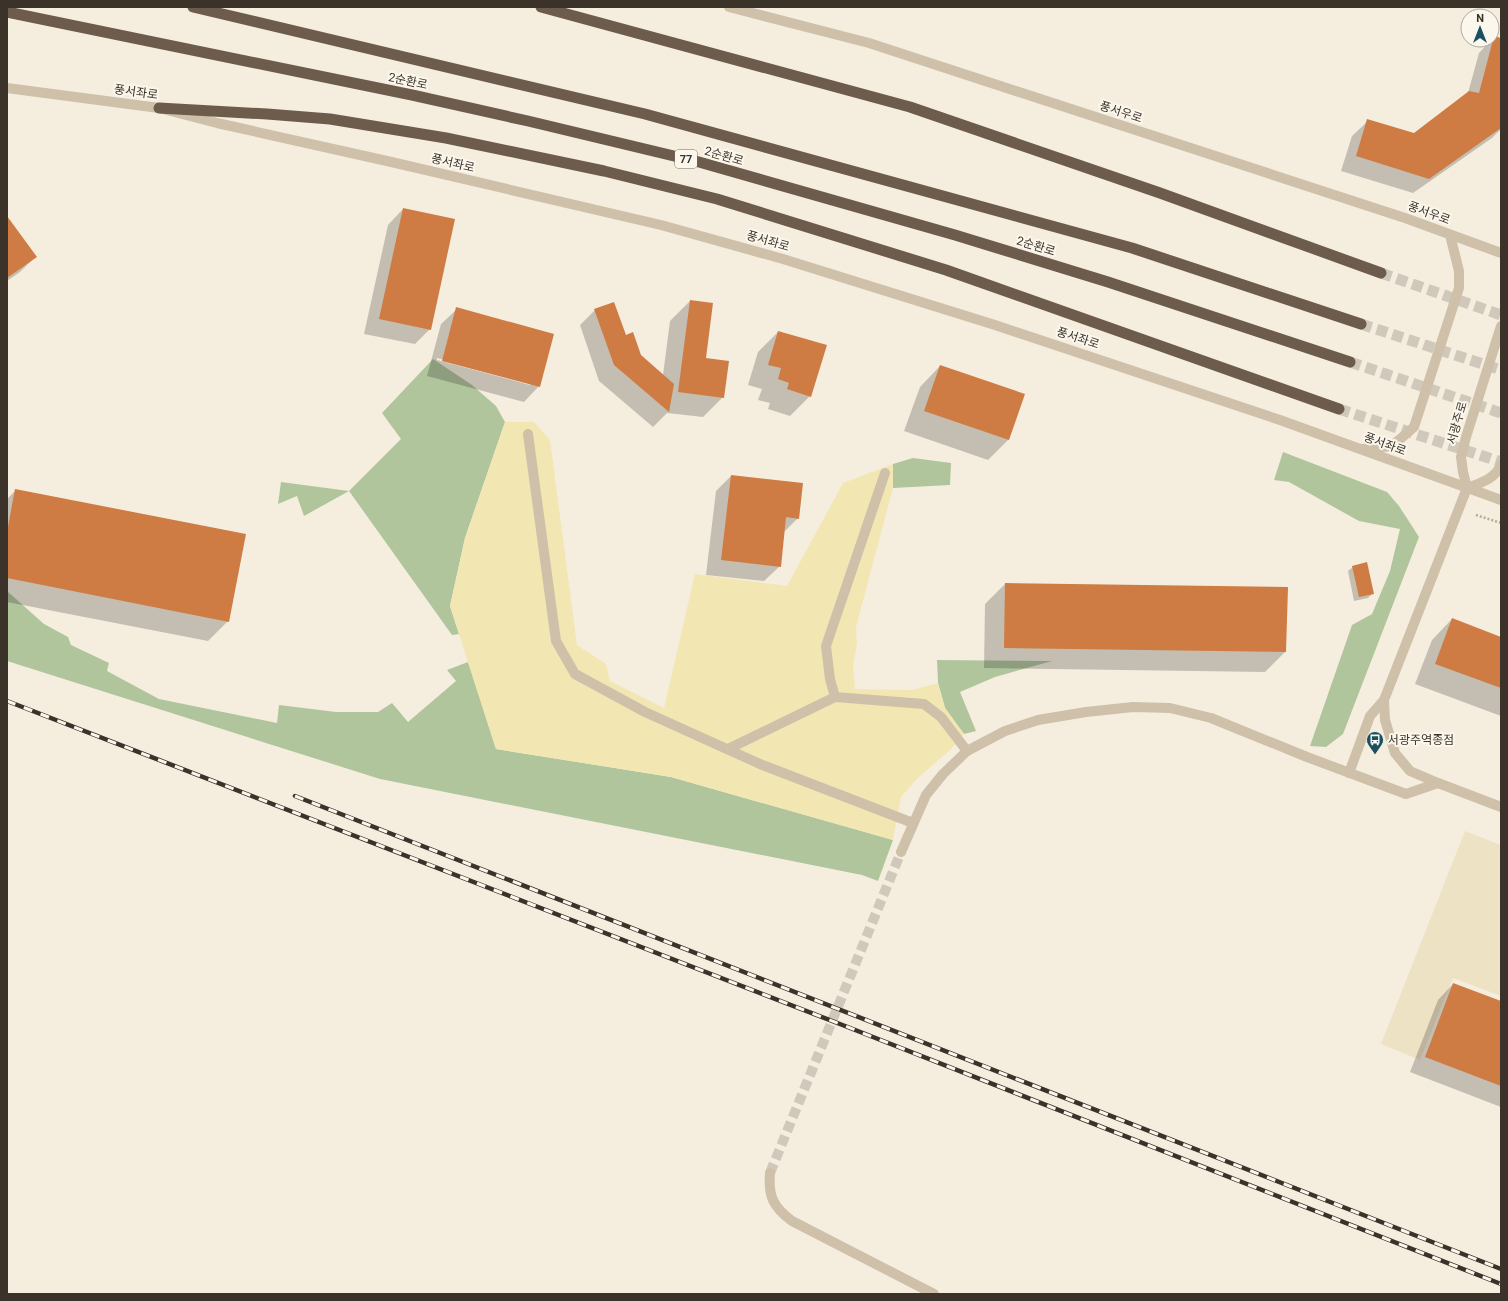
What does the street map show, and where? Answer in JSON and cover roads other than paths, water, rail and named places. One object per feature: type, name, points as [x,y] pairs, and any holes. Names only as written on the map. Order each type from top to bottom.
[{"type":"highway","name":"2순환로","points":[[193,7],[645,114],[1132,248],[1361,324]]},
{"type":"highway","points":[[541,7],[910,106],[1160,193],[1381,273]]},
{"type":"highway","name":"2순환로","points":[[7,12],[412,95],[699,162],[955,235],[1094,277],[1350,362]]},
{"type":"highway","points":[[160,108],[267,114],[330,120],[446,138],[604,171],[717,199],[946,270],[1339,409]]},
{"type":"street","name":"풍서우로","points":[[729,7],[869,43],[1397,216],[1501,253]]},
{"type":"street","name":"풍서좌로","points":[[7,88],[160,108],[217,123],[645,221],[775,257],[995,324],[1362,449],[1501,500]]},
{"type":"street","points":[[1362,449],[1392,446],[1414,427],[1459,288],[1459,271],[1450,235]]},
{"type":"street","name":"서광주로","points":[[1467,488],[1462,472],[1461,457],[1501,326]]},
{"type":"street","points":[[528,434],[556,641],[575,674],[645,712],[728,749],[781,772],[913,823]]},
{"type":"street","points":[[1349,772],[1370,716],[1384,700],[1467,488],[1488,480],[1499,470],[1501,465]]},
{"type":"street","points":[[834,697],[826,646],[885,473]]},
{"type":"street","points":[[728,749],[834,697],[924,704],[941,717],[967,751]]},
{"type":"street","points":[[1384,700],[1385,720],[1395,753],[1410,771],[1501,806]]},
{"type":"street","points":[[900,852],[926,795],[943,774],[967,751],[1005,731],[1038,720],[1086,712],[1133,707],[1170,708],[1211,718],[1406,794],[1438,783]]},
{"type":"street","points":[[770,1173],[769,1187],[773,1201],[781,1212],[792,1220],[934,1294]]},
{"type":"tunnel","points":[[1381,273],[1501,315]]},
{"type":"tunnel","points":[[1361,324],[1501,370]]},
{"type":"tunnel","points":[[1350,362],[1501,413]]},
{"type":"tunnel","points":[[1339,409],[1501,462]]},
{"type":"tunnel","points":[[770,1173],[901,852]]},
{"type":"railway","points":[[7,701],[845,1026],[1501,1284]]},
{"type":"railway","points":[[295,796],[1501,1269]]},
{"type":"place","name":"서광주역종점","points":[[1375,755]]}]
